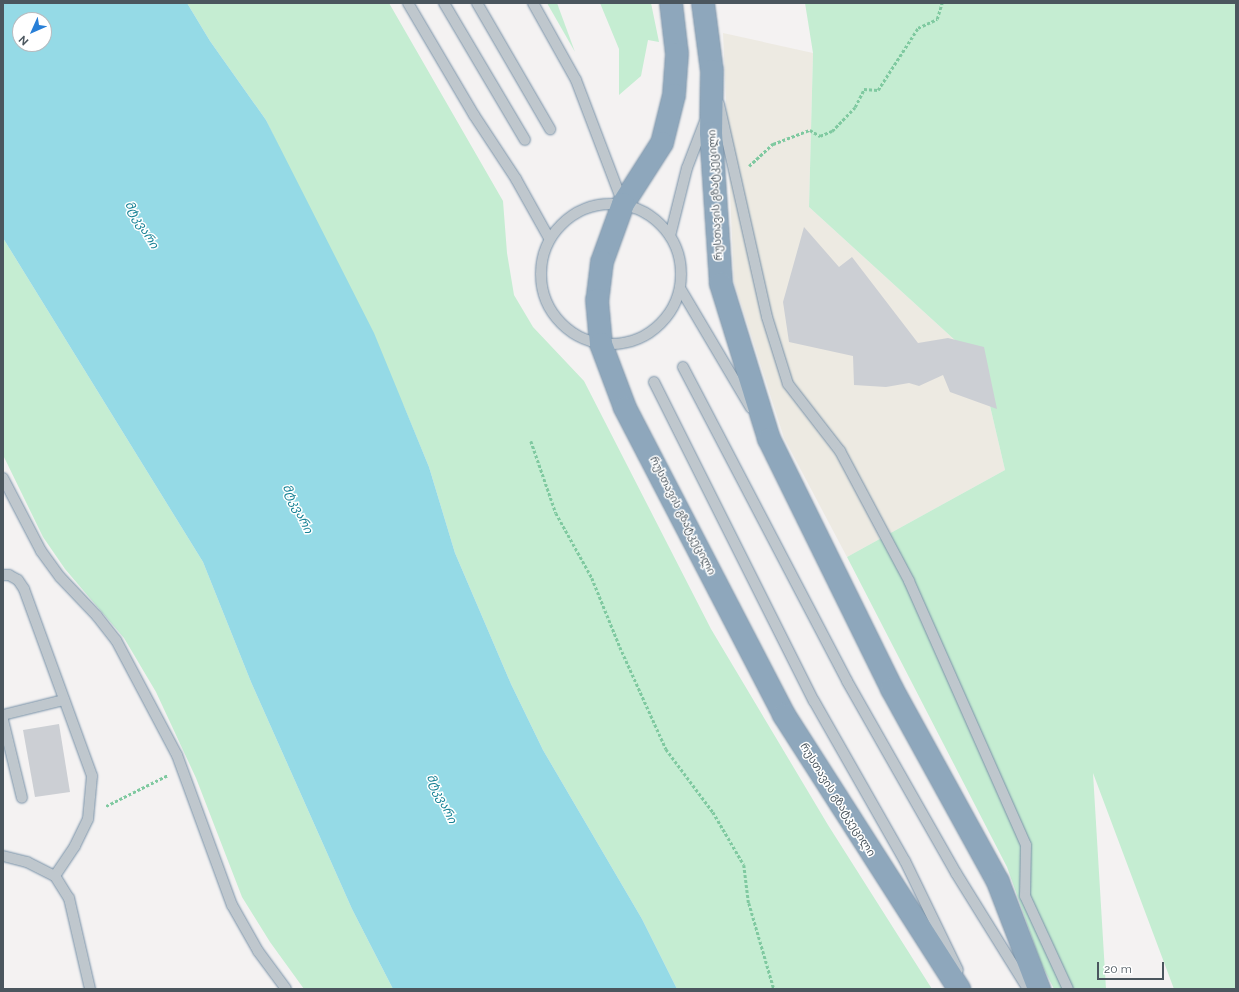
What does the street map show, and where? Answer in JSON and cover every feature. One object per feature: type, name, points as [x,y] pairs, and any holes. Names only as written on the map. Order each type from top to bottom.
[{"type":"highway","name":"რუსთავის გზატკეცილი","points":[[671,3],[677,54],[674,95],[662,143],[623,204],[602,262],[597,300],[601,344],[625,408],[784,715],[959,989]]},
{"type":"highway","name":"რუსთავის გზატკეცილი","points":[[703,3],[712,70],[711,104],[721,284],[769,439],[892,689],[998,882],[1039,989]]},
{"type":"lane","points":[[408,3],[474,115],[516,179],[550,238]]},
{"type":"lane","points":[[444,3],[525,140]]},
{"type":"lane","points":[[477,3],[550,129]]},
{"type":"lane","points":[[533,3],[576,80],[623,204]]},
{"type":"lane","points":[[712,70],[767,317],[788,384],[840,451],[909,581],[1026,845],[1025,896],[1068,989]]},
{"type":"lane","points":[[670,236],[687,168],[711,104]]},
{"type":"lane","points":[[601,204],[623,204],[641,210],[658,221],[670,236],[678,252],[681,270],[680,288],[673,308],[660,325],[643,338],[622,344],[601,344],[579,337],[560,324],[547,305],[540,283],[542,260],[550,238],[563,221],[581,210],[601,204]]},
{"type":"lane","points":[[680,288],[769,439]]},
{"type":"lane","points":[[683,367],[847,681],[956,873],[1028,989]]},
{"type":"lane","points":[[654,382],[814,701],[905,861],[967,989]]},
{"type":"lane","points":[[3,478],[41,550],[60,577],[97,616],[116,640],[182,769],[232,905],[258,951],[286,989]]},
{"type":"lane","points":[[3,575],[9,575],[18,580],[24,589],[92,776],[89,814],[75,846],[55,876]]},
{"type":"lane","points":[[3,715],[64,700]]},
{"type":"lane","points":[[3,720],[22,798]]},
{"type":"lane","points":[[3,856],[27,862],[55,876],[69,898],[90,989]]},
{"type":"path","points":[[736,178],[773,144],[810,130],[820,136],[832,132],[855,107],[864,89],[878,90],[918,28],[937,19],[942,3]]},
{"type":"path","points":[[531,441],[556,513],[592,578],[620,647],[666,749],[713,812],[744,865],[749,903],[774,989]]},
{"type":"path","points":[[89,814],[182,769]]},
{"type":"shaded area","points":[[723,33],[813,53],[809,207],[980,363],[1005,470],[847,557],[784,438],[734,282]]},
{"type":"green space","points":[[187,3],[389,3],[503,201],[507,253],[514,295],[533,327],[584,381],[711,629],[828,825],[932,989],[677,989],[642,919],[543,750],[511,684],[455,553],[429,467],[405,409],[266,120],[210,41]]},
{"type":"green space","points":[[547,3],[557,3],[575,52]]},
{"type":"green space","points":[[600,3],[651,3],[659,42],[648,40],[641,76],[619,95],[619,49]]},
{"type":"green space","points":[[805,3],[1236,3],[1236,989],[1174,989],[1093,773],[1106,989],[1054,989],[1041,963],[1007,867],[847,557],[1005,470],[980,363],[809,207],[813,53]]},
{"type":"green space","points":[[3,238],[203,562],[251,682],[352,909],[393,989],[304,989],[270,942],[242,897],[196,778],[156,692],[124,638],[65,569],[43,537],[3,455]]},
{"type":"water","name":"მტკვარი","points":[[3,3],[187,3],[210,41],[266,120],[374,333],[429,467],[455,553],[511,684],[543,750],[642,919],[677,989],[393,989],[352,909],[251,682],[203,562],[3,238]]},
{"type":"building","points":[[804,227],[839,267],[852,257],[918,343],[948,338],[984,347],[997,409],[950,392],[943,375],[919,386],[909,383],[886,387],[854,385],[853,356],[789,342],[783,302]]},
{"type":"building","points":[[59,724],[70,792],[35,797],[23,730]]}]
